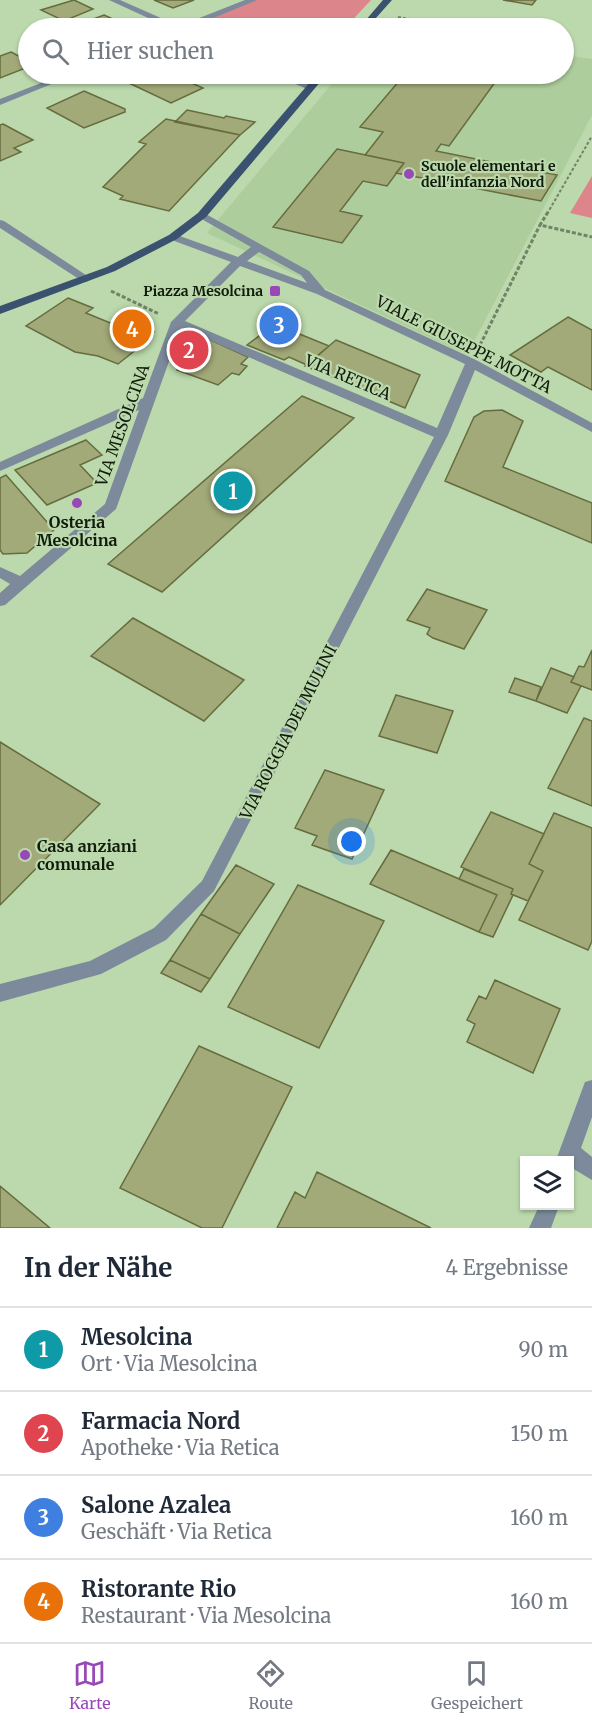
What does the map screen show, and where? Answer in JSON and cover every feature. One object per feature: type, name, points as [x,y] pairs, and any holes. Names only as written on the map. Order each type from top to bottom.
[{"type":"main road","points":[[372,18],[388,0]]},
{"type":"main road","points":[[0,310],[124,263],[173,237],[202,214],[313,84]]},
{"type":"street","points":[[113,0],[154,18]]},
{"type":"street","points":[[207,18],[253,0]]},
{"type":"street","points":[[0,102],[46,84]]},
{"type":"street","points":[[302,84],[310,87]]},
{"type":"street","name":"VIALE GIUSEPPE MOTTA","points":[[202,214],[304,273],[321,292]]},
{"type":"street","points":[[0,223],[86,279]]},
{"type":"street","name":"VIALE GIUSEPPE MOTTA","points":[[173,237],[321,292],[472,363],[592,428]]},
{"type":"street","name":"VIA MESOLCINA","points":[[0,601],[19,582],[111,506],[177,322],[237,262],[258,247]]},
{"type":"street","name":"VIA RETICA","points":[[177,322],[441,435]]},
{"type":"street","name":"VIA ROGGIA DEI MULINI","points":[[0,993],[94,968],[160,934],[208,886],[441,435],[472,363]]},
{"type":"street","points":[[0,467],[148,400]]},
{"type":"street","points":[[0,572],[19,582]]},
{"type":"street","points":[[568,1156],[592,1089]]},
{"type":"street","points":[[574,1160],[592,1170]]},
{"type":"street","points":[[540,1228],[547,1210]]},
{"type":"path","points":[[376,14],[399,18]]},
{"type":"path","points":[[472,363],[540,225],[592,136]]},
{"type":"path","points":[[540,225],[592,237]]},
{"type":"path","points":[[86,279],[177,322]]},
{"type":"shaded area","points":[[252,0],[371,0],[354,18],[203,18]]},
{"type":"shaded area","name":"Scuole elementari e dell'infanzia Nord","points":[[574,56],[592,59],[592,115],[467,355],[207,233],[332,84],[574,84]]},
{"type":"shaded area","points":[[592,176],[592,218],[570,213]]},
{"type":"building","points":[[74,0],[93,9],[71,18],[58,18],[41,10]]},
{"type":"building","points":[[154,0],[194,0],[173,8]]},
{"type":"building","points":[[503,0],[536,0],[532,5]]},
{"type":"building","points":[[11,52],[18,56],[18,71],[0,78],[0,56]]},
{"type":"building","points":[[131,84],[194,84],[203,88],[171,103]]},
{"type":"building","points":[[397,84],[494,84],[449,146],[441,144],[436,151],[557,175],[541,201],[396,173],[404,163],[365,155],[383,132],[360,127]]},
{"type":"building","points":[[84,91],[125,109],[125,112],[84,128],[47,108]]},
{"type":"building","points":[[187,110],[255,122],[240,135],[175,122]]},
{"type":"building","points":[[166,119],[240,135],[169,211],[120,199],[123,196],[103,187],[146,144],[139,142]]},
{"type":"building","points":[[3,124],[33,140],[14,148],[21,152],[0,161],[0,125]]},
{"type":"building","points":[[337,149],[404,163],[387,186],[363,181],[340,211],[362,216],[342,243],[273,227]]},
{"type":"building","points":[[68,298],[93,308],[86,313],[120,327],[128,322],[154,332],[144,340],[147,341],[118,364],[98,356],[75,352],[26,326]]},
{"type":"building","points":[[568,317],[592,330],[592,390],[548,367],[541,372],[510,355]]},
{"type":"building","points":[[275,324],[329,346],[307,365],[289,357],[284,360],[247,345]]},
{"type":"building","points":[[206,338],[248,357],[241,364],[247,366],[239,375],[232,373],[218,385],[177,370],[185,343]]},
{"type":"building","points":[[336,340],[420,375],[405,408],[305,366]]},
{"type":"building","points":[[302,396],[354,418],[162,592],[108,564]]},
{"type":"building","points":[[502,410],[523,421],[503,467],[592,503],[592,543],[445,481],[474,417],[484,411]]},
{"type":"building","points":[[86,440],[102,455],[80,465],[97,483],[47,505],[15,470]]},
{"type":"building","points":[[6,475],[54,530],[27,553],[3,554],[0,550],[0,478]]},
{"type":"building","points":[[427,589],[487,610],[464,649],[433,638],[427,634],[430,628],[407,620]]},
{"type":"building","points":[[133,618],[244,680],[204,721],[91,656]]},
{"type":"building","points":[[592,650],[592,690],[571,682],[579,666],[584,667]]},
{"type":"building","points":[[551,668],[574,677],[571,682],[581,686],[567,713],[536,701]]},
{"type":"building","points":[[515,678],[541,687],[536,701],[509,692]]},
{"type":"building","points":[[396,695],[453,711],[437,753],[379,736]]},
{"type":"building","points":[[584,718],[592,721],[592,806],[548,788]]},
{"type":"building","name":"Casa anziani comunale","points":[[0,742],[100,804],[0,905]]},
{"type":"building","points":[[325,770],[384,790],[352,859],[312,845],[317,836],[295,828]]},
{"type":"building","points":[[491,812],[544,834],[529,864],[543,871],[528,901],[511,894],[513,889],[461,867]]},
{"type":"building","points":[[554,813],[592,828],[592,941],[588,950],[519,920],[543,871],[529,864]]},
{"type":"building","points":[[391,850],[497,895],[479,932],[370,884]]},
{"type":"building","points":[[236,865],[274,884],[240,934],[201,914]]},
{"type":"building","points":[[464,869],[513,889],[511,894],[513,895],[493,937],[479,932],[497,895],[459,879]]},
{"type":"building","points":[[298,885],[384,921],[319,1048],[228,1007]]},
{"type":"building","points":[[201,914],[240,934],[210,979],[170,960]]},
{"type":"building","points":[[170,960],[210,979],[201,992],[161,973]]},
{"type":"building","points":[[495,980],[560,1009],[533,1073],[467,1042],[475,1024],[467,1020],[479,996],[486,999]]},
{"type":"building","points":[[199,1046],[292,1087],[222,1228],[202,1228],[120,1188]]},
{"type":"building","points":[[317,1172],[431,1228],[277,1228],[295,1192],[305,1198]]},
{"type":"building","points":[[0,1186],[50,1228],[0,1228]]},
{"type":"place","name":"Scuole elementari e dell'infanzia Nord","points":[[409,174]]},
{"type":"place","name":"Piazza Mesolcina","points":[[275,291]]},
{"type":"place","name":"Salone Azalea","points":[[279,325]]},
{"type":"place","name":"Ristorante Rio","points":[[132,329]]},
{"type":"place","name":"Farmacia Nord","points":[[189,350]]},
{"type":"place","name":"Mesolcina","points":[[233,491]]},
{"type":"place","name":"Osteria Mesolcina","points":[[77,503]]},
{"type":"place","name":"Casa anziani comunale","points":[[25,855]]}]
